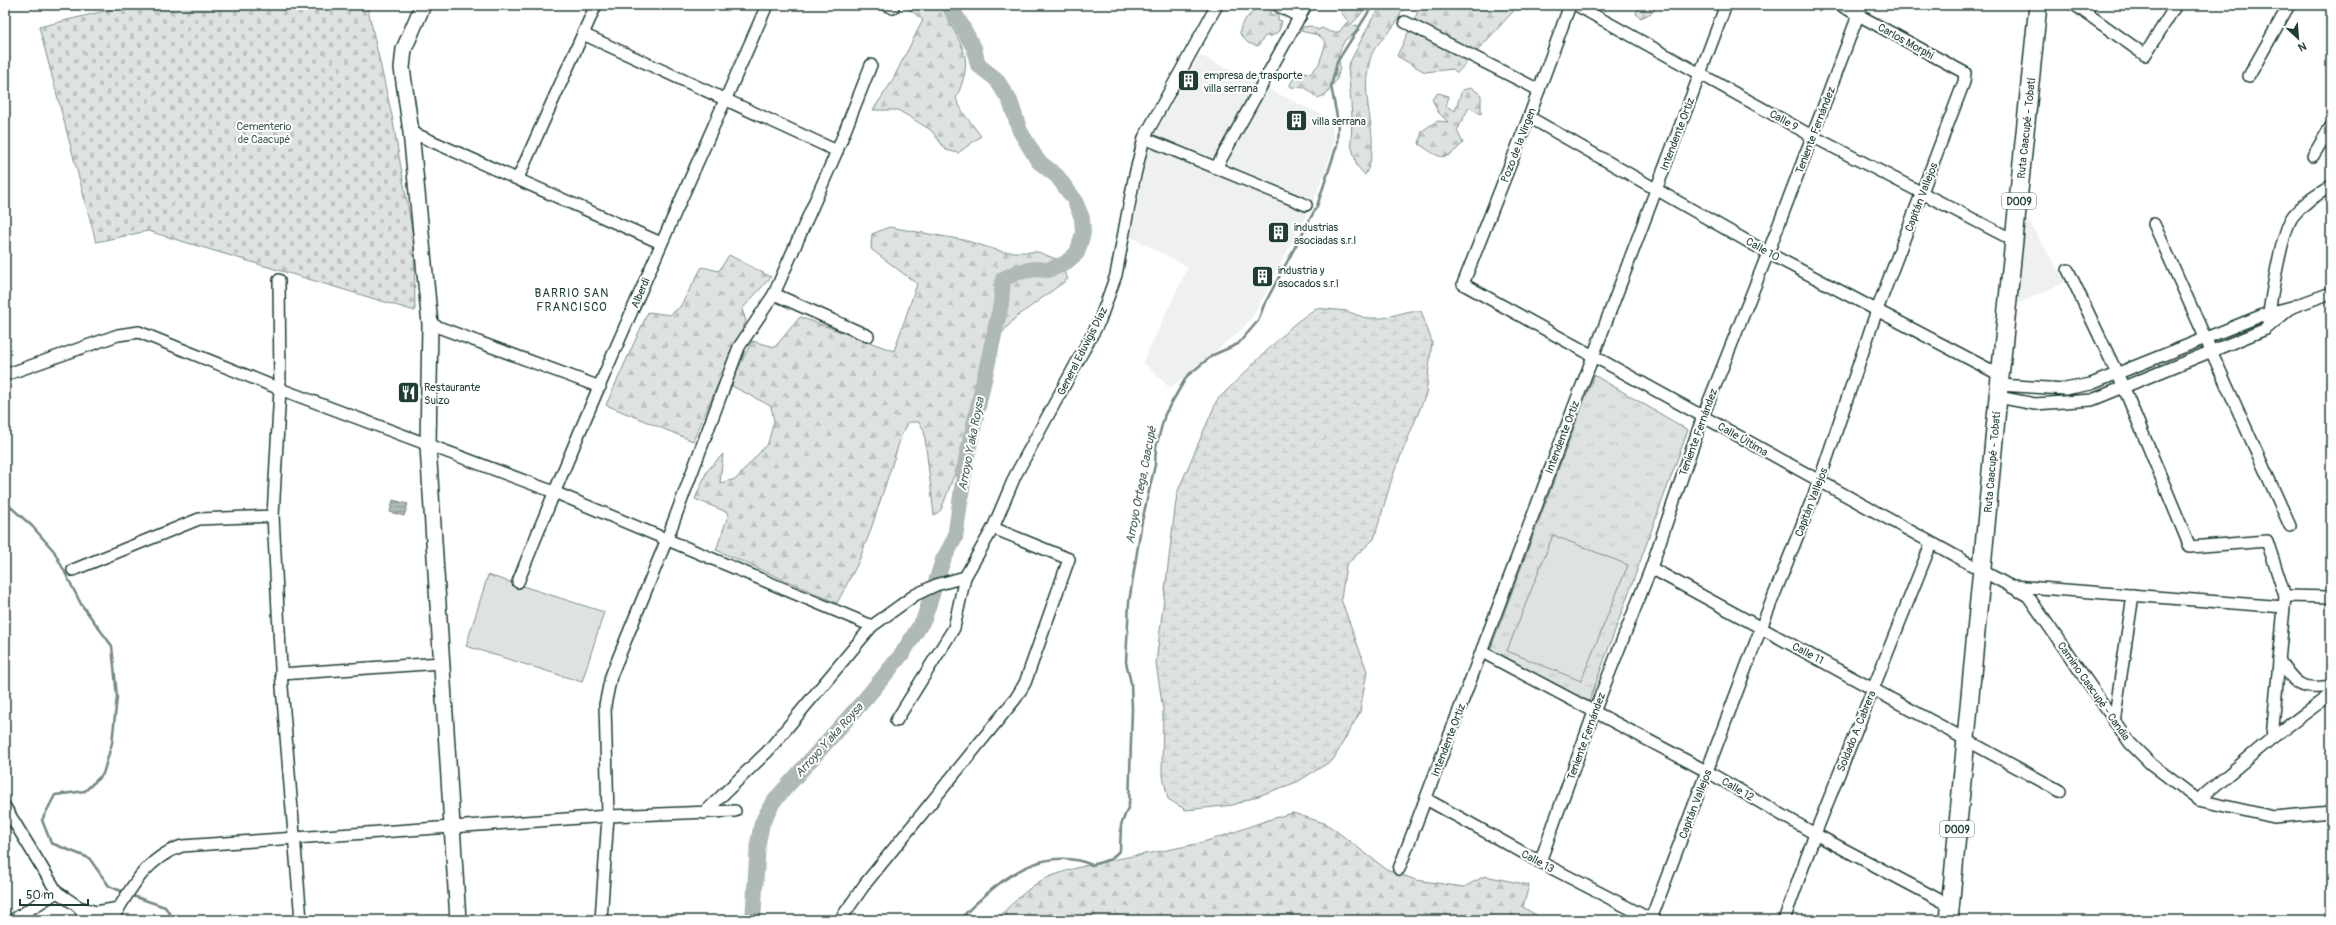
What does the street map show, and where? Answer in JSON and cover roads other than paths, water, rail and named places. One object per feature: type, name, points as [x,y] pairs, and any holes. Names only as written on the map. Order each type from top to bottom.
[{"type":"main road","name":"Ruta Caacupé - Tobatí","points":[[1950,913],[1965,738],[1999,386],[2038,5]]},
{"type":"street","points":[[423,5],[404,50],[402,68],[411,132],[430,324],[428,446],[458,920]]},
{"type":"street","points":[[518,178],[596,5]]},
{"type":"street","name":"Alberdi","points":[[518,582],[554,492],[661,244],[767,5]]},
{"type":"street","name":"General Eduvigis Díaz","points":[[896,721],[954,628],[964,577],[993,528],[1016,476],[1100,320],[1116,275],[1134,179],[1144,138],[1217,5]]},
{"type":"street","points":[[1277,5],[1300,17]]},
{"type":"street","points":[[1216,168],[1306,5]]},
{"type":"street","name":"Pozo de la Virgen","points":[[1463,284],[1529,117],[1570,5]]},
{"type":"street","name":"Calle 9","points":[[1576,5],[1812,136],[2015,241]]},
{"type":"street","name":"Intendente Ortiz","points":[[1399,869],[1726,5]]},
{"type":"street","name":"Carlos Morphi","points":[[1840,5],[1860,10],[1965,73],[1964,82]]},
{"type":"street","points":[[2075,5],[2146,55],[2176,5]]},
{"type":"street","points":[[2249,76],[2289,5]]},
{"type":"street","name":"Teniente Fernández","points":[[1540,862],[1594,712],[1651,568],[1703,416],[1768,253],[1860,10]]},
{"type":"street","points":[[1405,22],[1539,90]]},
{"type":"street","points":[[583,34],[837,151]]},
{"type":"street","points":[[601,920],[608,816],[605,705],[611,676],[667,539],[739,347],[774,294],[837,151],[871,65]]},
{"type":"street","name":"Capitán Vallejos","points":[[1652,920],[1761,628],[1819,482],[1877,310],[1923,194],[1964,82]]},
{"type":"street","name":"Calle 10","points":[[1529,117],[1768,253],[1877,310],[1999,386]]},
{"type":"street","points":[[2313,156],[2331,126]]},
{"type":"street","points":[[411,132],[518,178],[661,244]]},
{"type":"street","points":[[1144,138],[1306,205]]},
{"type":"street","points":[[2266,329],[2268,313],[2287,228],[2291,218],[2301,206],[2331,186]]},
{"type":"street","points":[[2154,224],[2290,526]]},
{"type":"street","points":[[2068,270],[2118,374],[2190,547],[2267,541],[2284,601],[2272,738]]},
{"type":"street","points":[[279,280],[280,389],[273,516],[281,674],[293,837],[301,920]]},
{"type":"street","name":"Calle Última","points":[[1463,284],[1982,571]]},
{"type":"street","points":[[1999,386],[2065,389],[2091,384],[2268,313],[2292,307],[2331,293]]},
{"type":"street","points":[[774,294],[868,336]]},
{"type":"street","points":[[1999,386],[2035,404],[2083,402],[2124,388],[2212,353],[2266,329],[2292,307]]},
{"type":"street","points":[[430,324],[600,387]]},
{"type":"street","points":[[5,375],[118,335],[139,332],[280,389],[428,446],[554,492],[872,626]]},
{"type":"street","points":[[73,570],[199,519],[273,516]]},
{"type":"street","points":[[840,920],[865,884],[1016,698],[1025,683],[1069,559],[993,528]]},
{"type":"street","name":"Soldado A. Cabrera","points":[[1784,920],[1815,834],[1931,544]]},
{"type":"street","name":"Calle 11","points":[[1651,568],[1874,688],[2060,791]]},
{"type":"street","name":"Camino Caacupé - Candia","points":[[1982,571],[2028,596],[2130,743],[2151,764],[2198,800],[2274,817],[2331,812]]},
{"type":"street","points":[[704,813],[767,752],[872,626],[915,595],[936,585],[964,577]]},
{"type":"street","points":[[2009,585],[2133,595],[2284,601],[2331,598]]},
{"type":"street","points":[[2114,722],[2133,595]]},
{"type":"street","name":"Calle 12","points":[[1482,652],[1708,772],[1950,913]]},
{"type":"street","points":[[2279,660],[2293,682],[2303,687],[2317,688],[2331,686]]},
{"type":"street","points":[[281,674],[441,663]]},
{"type":"street","points":[[2198,800],[2272,738],[2331,694]]},
{"type":"street","name":"Calle 13","points":[[1426,799],[1540,862],[1652,920]]},
{"type":"street","points":[[5,807],[57,892],[79,907],[96,912],[122,904]]},
{"type":"street","points":[[112,920],[134,883],[149,864],[166,851],[182,846],[608,816],[735,811]]},
{"type":"street","points":[[13,920],[57,892]]},
{"type":"street","points":[[79,907],[86,920]]},
{"type":"waterway","name":"Arroyo Y aka Roysa","points":[[753,920],[758,843],[762,823],[773,802],[866,698],[902,654],[924,619],[943,560],[955,538],[966,460],[1001,304],[1003,279],[1018,272],[1035,269],[1048,270],[1064,264],[1077,253],[1083,233],[1082,218],[1074,199],[1057,176],[1038,161],[1020,131],[1010,101],[996,79],[978,65],[974,48],[950,5]]},
{"type":"waterway","name":"Arroyo Ortega, Caacupé","points":[[960,920],[970,909],[1006,878],[1032,864],[1047,860],[1061,859],[1076,860],[1092,865],[1111,859],[1120,850],[1121,825],[1129,805],[1132,709],[1131,683],[1126,662],[1129,602],[1142,521],[1155,465],[1156,447],[1165,414],[1187,376],[1213,355],[1238,344],[1258,321],[1264,305],[1317,206],[1337,145],[1338,122],[1331,86],[1337,62],[1373,5]]},
{"type":"waterway","points":[[5,502],[32,526],[54,551],[81,604],[112,646],[117,697],[112,743],[103,774],[85,791],[55,795],[42,820],[51,843],[89,858],[109,886],[126,893]]},
{"type":"waterway","points":[[130,895],[165,907],[174,920]]},
{"type":"place","name":"empresa de trasporte villa serrana","points":[[1189,81]]},
{"type":"place","name":"villa serrana","points":[[1296,121]]},
{"type":"place","name":"industrias asociadas s.r.l","points":[[1278,233]]},
{"type":"place","name":"industria y asocados s.r.l","points":[[1263,276]]},
{"type":"place","name":"Restaurante Suizo","points":[[409,393]]},
{"type":"district","name":"BARRIO SAN FRANCISCO","points":[[572,300]]},
{"type":"park label","name":"Cementerio de Caacupé","points":[[264,132]]}]
